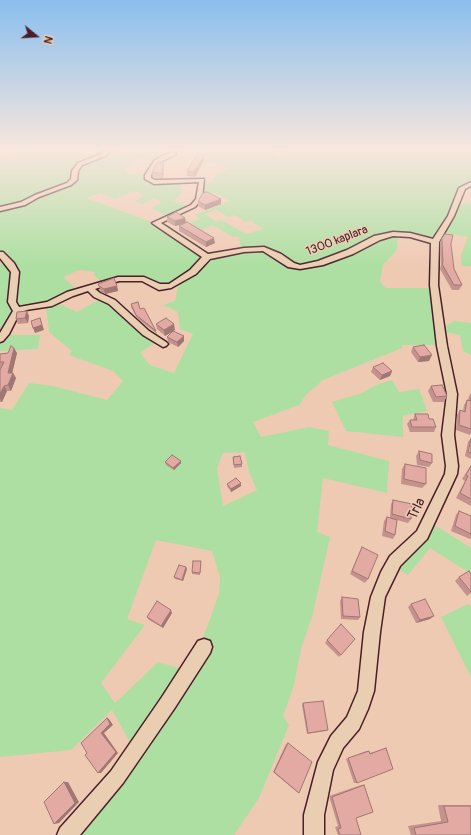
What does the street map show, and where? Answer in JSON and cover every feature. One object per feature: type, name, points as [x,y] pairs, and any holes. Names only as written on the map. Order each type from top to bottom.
[{"type":"street","points":[[0,209],[23,204],[37,196],[56,189]]},
{"type":"street","points":[[0,339],[6,332],[17,311],[23,308],[49,304],[64,296],[108,281],[128,278],[147,280],[162,288],[171,286],[194,272],[207,257],[156,224],[193,206],[199,199],[201,189]]},
{"type":"street","points":[[435,242],[451,216],[462,189]]},
{"type":"street","name":"1300 kaplara","points":[[207,257],[229,252],[260,249],[269,251],[291,265],[300,267],[320,263],[350,252],[377,238],[393,234],[410,235],[435,242]]},
{"type":"street","name":"Trla","points":[[314,835],[314,815],[324,768],[337,742],[352,723],[360,709],[366,691],[372,632],[378,597],[386,577],[395,561],[422,535],[451,474],[452,466],[448,435],[452,394],[442,346],[434,285],[435,242]]},
{"type":"street","points":[[0,254],[11,265],[15,272],[12,302],[17,311]]},
{"type":"street","points":[[90,288],[97,295],[116,306],[146,333],[163,344]]},
{"type":"street","points":[[66,835],[117,778],[204,647]]},
{"type":"green space","points":[[0,189],[49,189],[18,204],[0,207]]},
{"type":"green space","points":[[61,189],[181,189],[182,192],[174,201],[188,207],[166,216],[152,208],[162,202],[154,198],[142,204],[135,201],[145,195],[134,191],[115,199],[100,193],[86,198],[149,221],[150,224],[201,257],[200,260],[177,280],[165,286],[147,277],[114,278],[100,281],[94,275],[95,272],[79,270],[63,277],[77,290],[43,304],[18,307],[14,301],[20,272],[14,261],[0,250],[0,211],[16,208]]},
{"type":"green space","points":[[202,189],[458,189],[439,230],[431,239],[400,232],[385,232],[367,239],[356,246],[318,261],[298,265],[269,250],[259,247],[241,249],[239,237],[231,236],[212,225],[202,230],[190,223],[200,219],[195,215],[230,201],[214,193],[201,196]],"holes":[[[216,210],[228,217],[235,215],[246,222],[251,221],[263,229],[246,234],[221,220],[217,222],[205,214]]]},
{"type":"green space","points":[[471,203],[471,266],[462,266],[461,255],[468,237],[445,233],[457,211],[459,204]]},
{"type":"green space","points":[[392,236],[398,236],[397,250],[383,265],[380,282],[386,288],[429,288],[430,299],[436,317],[437,345],[401,345],[402,348],[323,380],[306,395],[299,405],[253,422],[261,437],[309,427],[329,431],[328,445],[389,461],[387,493],[323,478],[317,532],[330,537],[312,617],[301,649],[294,685],[283,716],[289,725],[259,798],[234,835],[76,835],[211,648],[203,638],[219,594],[220,577],[212,551],[156,540],[127,619],[145,625],[101,683],[115,703],[158,662],[182,669],[131,744],[112,710],[71,750],[0,757],[0,408],[12,410],[29,383],[53,386],[107,400],[123,381],[113,371],[69,355],[72,351],[49,332],[46,307],[57,303],[77,312],[100,299],[111,304],[156,342],[140,353],[150,365],[174,373],[193,334],[180,329],[178,312],[163,305],[175,301],[178,286],[211,261],[220,256],[252,250],[263,251],[295,269],[301,270],[328,263]],"holes":[[[245,452],[249,472],[257,490],[223,506],[217,468],[223,453]]]},
{"type":"green space","points":[[0,262],[8,267],[10,273],[9,302],[12,313],[0,333]]},
{"type":"green space","points":[[455,321],[471,323],[471,355],[463,351],[460,335],[445,332],[445,326]]},
{"type":"green space","points":[[8,335],[40,335],[38,349],[0,351],[0,343]]},
{"type":"green space","points":[[392,380],[399,392],[419,389],[427,411],[403,416],[403,437],[346,431],[332,402],[362,393],[376,385]]},
{"type":"green space","points":[[433,524],[471,548],[471,574],[430,548],[408,575],[396,567]]},
{"type":"green space","points":[[468,604],[471,606],[471,677],[441,617]]},
{"type":"building","points":[[207,192],[221,199],[205,205],[198,201],[203,193]]},
{"type":"building","points":[[176,212],[185,218],[175,221],[167,217]]},
{"type":"building","points":[[187,222],[214,238],[206,242],[179,226]]},
{"type":"building","points":[[445,234],[453,235],[451,244],[454,269],[462,285],[454,285],[442,264],[442,238]]},
{"type":"building","points":[[114,278],[117,286],[104,289],[98,284]]},
{"type":"building","points":[[138,302],[140,309],[144,308],[156,331],[136,315],[131,304]]},
{"type":"building","points":[[27,311],[25,318],[16,319],[17,312]]},
{"type":"building","points":[[40,318],[42,325],[33,328],[31,321]]},
{"type":"building","points":[[166,318],[174,324],[164,330],[156,324]]},
{"type":"building","points":[[173,331],[184,336],[177,342],[167,337]]},
{"type":"building","points":[[424,345],[432,355],[420,357],[413,347]]},
{"type":"building","points":[[11,346],[14,348],[8,373],[13,373],[8,385],[4,386],[0,394],[0,370],[4,362],[0,362],[0,354],[8,353]]},
{"type":"building","points":[[383,363],[392,371],[382,375],[373,367]]},
{"type":"building","points":[[442,385],[447,396],[436,397],[431,386]]},
{"type":"building","points":[[467,400],[471,401],[471,429],[459,425],[460,410],[465,412]]},
{"type":"building","points":[[415,414],[428,414],[429,419],[433,419],[436,427],[412,427],[410,420],[417,420]]},
{"type":"building","points":[[471,439],[471,453],[468,452]]},
{"type":"building","points":[[419,451],[432,454],[432,463],[420,460]]},
{"type":"building","points":[[172,455],[181,461],[173,468],[165,462]]},
{"type":"building","points":[[240,456],[242,464],[234,465],[233,457]]},
{"type":"building","points":[[405,464],[426,468],[426,484],[404,479]]},
{"type":"building","points":[[471,466],[471,499],[460,493],[468,476],[466,475]]},
{"type":"building","points":[[236,478],[241,483],[231,489],[227,484]]},
{"type":"building","points":[[393,500],[412,504],[411,519],[392,514]]},
{"type":"building","points":[[459,511],[471,516],[471,534],[455,526]]},
{"type":"building","points":[[387,517],[397,520],[395,535],[385,531]]},
{"type":"building","points":[[362,547],[378,555],[368,579],[352,571]]},
{"type":"building","points":[[193,561],[201,561],[200,573],[192,572]]},
{"type":"building","points":[[179,565],[186,567],[182,580],[174,577]]},
{"type":"building","points":[[469,571],[471,574],[471,592],[459,577]]},
{"type":"building","points":[[342,597],[358,599],[360,617],[343,616]]},
{"type":"building","points":[[425,599],[434,616],[420,620],[411,604]]},
{"type":"building","points":[[157,601],[171,610],[161,626],[147,617]]},
{"type":"building","points":[[341,624],[355,639],[341,655],[327,640]]},
{"type":"building","points":[[323,701],[328,730],[308,733],[303,703]]},
{"type":"building","points":[[107,718],[110,724],[101,733],[116,752],[98,773],[85,755],[87,753],[81,743]]},
{"type":"building","points":[[288,743],[312,762],[299,793],[274,772]]},
{"type":"building","points":[[386,748],[393,769],[357,783],[348,758],[369,751],[370,754]]},
{"type":"building","points":[[64,782],[75,803],[54,824],[44,802]]},
{"type":"building","points":[[364,785],[373,812],[356,818],[361,835],[340,835],[338,829],[341,828],[332,797]]},
{"type":"building","points":[[444,806],[471,806],[471,835],[416,835],[414,828],[448,822]]}]
